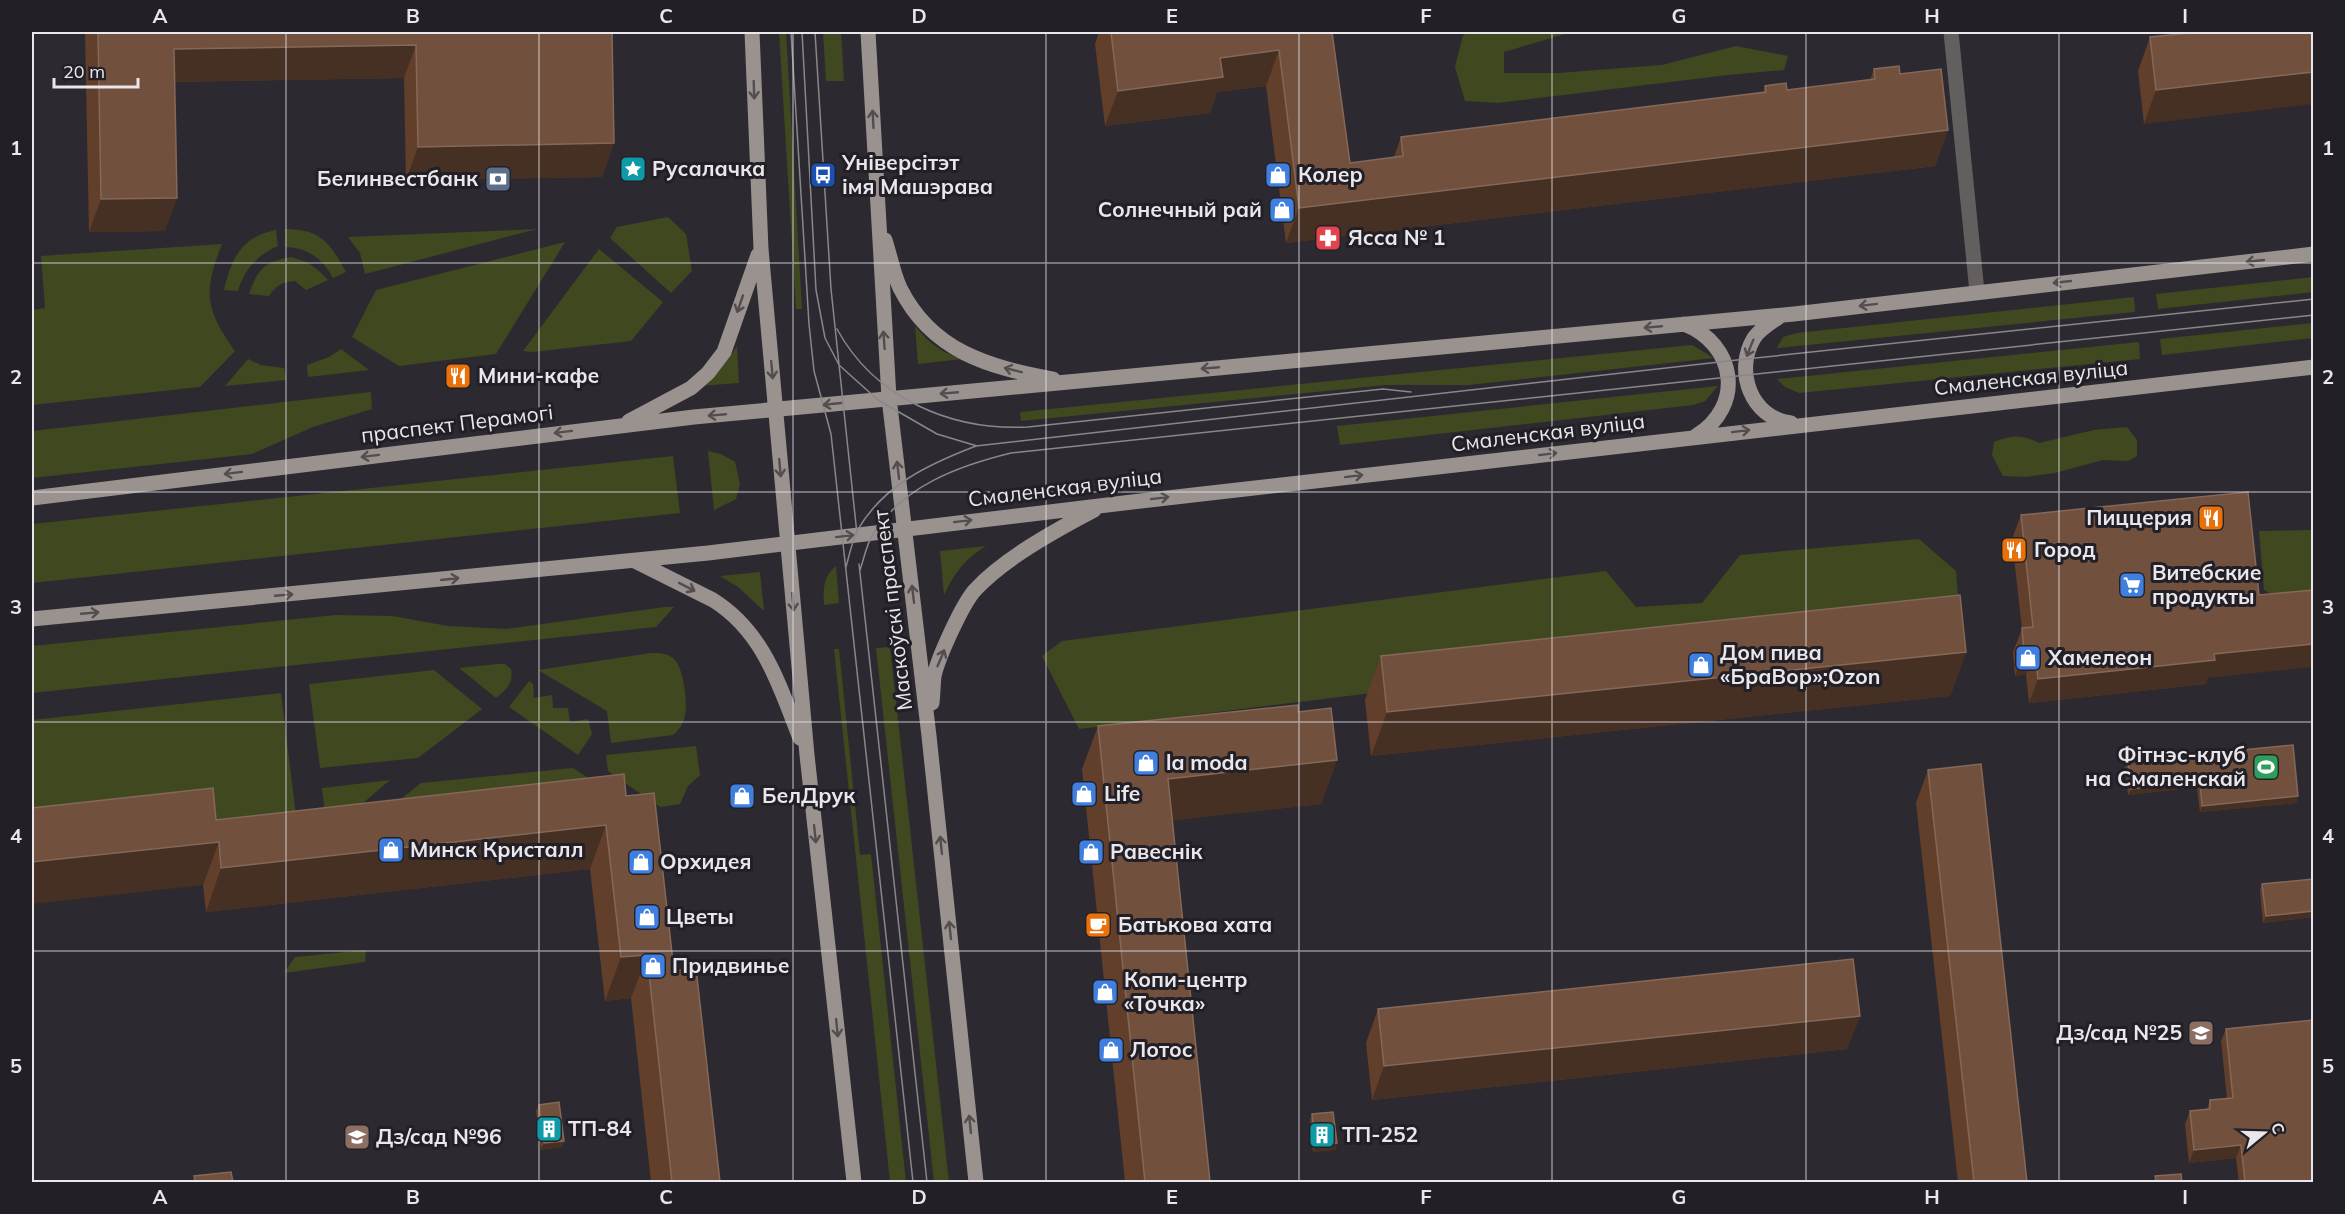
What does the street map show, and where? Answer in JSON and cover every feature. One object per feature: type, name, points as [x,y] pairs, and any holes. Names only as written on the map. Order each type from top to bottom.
[{"type":"main road","points":[[752,32],[760,249],[807,755],[854,1182]]},
{"type":"main road","name":"Маскоўскі праспект","points":[[868,32],[889,398],[929,735],[976,1182]]},
{"type":"main road","points":[[878,220],[900,288],[920,318],[934,333],[977,360],[1023,373],[1070,382]]},
{"type":"main road","points":[[621,425],[691,388],[708,373],[724,352],[760,249]]},
{"type":"main road","points":[[889,398],[1794,314],[2313,254]]},
{"type":"main road","points":[[1794,314],[1772,321],[1755,337],[1748,351],[1745,366],[1746,381],[1751,395],[1760,407],[1771,417],[1785,423],[1800,424]]},
{"type":"main road","points":[[1683,324],[1701,333],[1716,346],[1723,357],[1728,376],[1727,396],[1722,409],[1715,421],[1693,437]]},
{"type":"main road","name":"Смаленская вуліца","points":[[787,544],[905,528],[1800,424],[2313,367]]},
{"type":"main road","name":"праспект Перамогі","points":[[32,498],[621,425],[889,398]]},
{"type":"main road","points":[[929,735],[935,674],[954,626],[975,590],[1004,565],[1058,528],[1102,505]]},
{"type":"main road","points":[[32,619],[635,561],[787,544]]},
{"type":"main road","points":[[635,561],[713,600],[750,631],[765,655],[807,755]]},
{"type":"street","points":[[1951,32],[1977,292]]},
{"type":"green space","points":[[779,32],[786,32],[802,309],[796,309]]},
{"type":"green space","points":[[823,32],[841,32],[844,81],[826,81]]},
{"type":"green space","points":[[1467,32],[1572,32],[1504,52],[1504,73],[1558,73],[1662,65],[1736,46],[1788,56],[1784,70],[1498,103],[1465,101],[1455,67],[1463,35]]},
{"type":"green space","points":[[668,217],[686,234],[692,271],[671,293],[610,238],[617,227]]},
{"type":"green space","points":[[285,229],[316,235],[335,253],[346,272],[333,278],[314,255],[301,249],[285,247]]},
{"type":"green space","points":[[537,229],[365,274],[360,253],[348,237]]},
{"type":"green space","points":[[276,230],[278,246],[252,264],[238,291],[224,290],[230,268],[240,250],[255,237]]},
{"type":"green space","points":[[565,242],[496,354],[399,366],[352,337],[376,290]]},
{"type":"green space","points":[[222,244],[212,275],[210,300],[218,323],[235,351],[200,387],[32,405],[32,310],[45,308],[41,256]]},
{"type":"green space","points":[[599,249],[663,302],[631,341],[532,352],[523,351]]},
{"type":"green space","points":[[291,257],[312,266],[328,280],[306,290],[295,281],[280,285],[269,296],[249,294],[263,268],[274,261]]},
{"type":"green space","points":[[2313,277],[2313,292],[2158,309],[2156,294]]},
{"type":"green space","points":[[2134,297],[2135,312],[1777,348],[1783,337],[1797,333]]},
{"type":"green space","points":[[2313,323],[2313,338],[2162,355],[2160,339]]},
{"type":"green space","points":[[915,326],[936,346],[962,359],[918,364]]},
{"type":"green space","points":[[2139,342],[2140,359],[1799,393],[1785,387],[1777,379]]},
{"type":"green space","points":[[1692,345],[1714,358],[1469,385],[1386,385],[1021,421],[1020,412]]},
{"type":"green space","points":[[737,346],[739,383],[699,386],[729,358]]},
{"type":"green space","points":[[341,349],[369,370],[308,377],[307,365],[329,357]]},
{"type":"green space","points":[[248,359],[261,365],[284,368],[286,380],[225,386]]},
{"type":"green space","points":[[1718,386],[1705,401],[1693,405],[1340,445],[1337,426]]},
{"type":"green space","points":[[371,392],[372,409],[313,427],[252,454],[32,478],[32,431]]},
{"type":"green space","points":[[2127,427],[2137,440],[2137,456],[2128,461],[2103,460],[2055,473],[2025,477],[2003,476],[1992,455],[1994,442],[2006,438],[2016,436],[2039,443],[2094,430]]},
{"type":"green space","points":[[708,451],[721,454],[735,462],[740,484],[736,499],[714,510]]},
{"type":"green space","points":[[673,456],[680,513],[32,583],[32,524]]},
{"type":"green space","points":[[2313,530],[2313,600],[2290,604],[2264,590],[2259,531]]},
{"type":"green space","points":[[1919,539],[1956,571],[1960,621],[1079,729],[1042,656],[1062,641],[1606,571],[1636,607],[1702,603],[1740,555]]},
{"type":"green space","points":[[986,546],[961,567],[944,595],[940,551]]},
{"type":"green space","points":[[836,566],[839,603],[824,605],[828,574]]},
{"type":"green space","points":[[760,572],[764,611],[738,587],[720,576]]},
{"type":"green space","points":[[674,607],[656,627],[32,693],[32,646],[336,615],[392,616],[448,626],[507,629]]},
{"type":"green space","points":[[890,647],[949,1182],[934,1182],[876,648]]},
{"type":"green space","points":[[834,649],[839,649],[860,855],[871,854],[906,1182],[890,1182]]},
{"type":"green space","points":[[651,653],[672,657],[680,669],[686,702],[685,715],[681,726],[673,735],[611,743],[607,711],[538,670]]},
{"type":"green space","points":[[505,664],[511,669],[512,674],[508,686],[496,698],[459,668]]},
{"type":"green space","points":[[434,670],[482,709],[418,758],[320,768],[309,684]]},
{"type":"green space","points":[[529,681],[533,684],[534,698],[552,695],[553,708],[568,708],[570,722],[588,719],[592,734],[578,755],[509,707]]},
{"type":"green space","points":[[281,693],[296,816],[32,831],[32,720]]},
{"type":"green space","points":[[696,746],[700,775],[688,786],[680,804],[660,807],[608,771],[606,755]]},
{"type":"green space","points":[[573,768],[588,778],[591,803],[366,827],[421,783]]},
{"type":"green space","points":[[390,780],[342,821],[326,823],[322,788]]},
{"type":"green space","points":[[366,950],[365,962],[284,973],[295,957]]},
{"type":"building","points":[[98,32],[612,32],[614,143],[418,147],[416,45],[174,49],[177,198],[101,199]]},
{"type":"building","points":[[1111,32],[1332,32],[1350,163],[1403,156],[1401,137],[1766,92],[1765,86],[1786,83],[1787,90],[1875,79],[1874,69],[1899,66],[1900,74],[1941,69],[1948,130],[1299,208],[1279,50],[1220,58],[1223,77],[1118,91]]},
{"type":"building","points":[[2200,32],[2313,32],[2313,72],[2156,90],[2150,37]]},
{"type":"building","name":"Витебские продукты","points":[[2248,492],[2259,595],[2313,590],[2313,644],[2214,654],[2215,660],[2038,679],[2035,650],[2024,651],[2022,628],[2033,627],[2021,515]]},
{"type":"building","points":[[1960,595],[1966,652],[1387,712],[1381,656]]},
{"type":"building","points":[[1298,705],[1298,712],[1331,708],[1337,760],[1168,779],[1210,1182],[1145,1182],[1098,726]]},
{"type":"building","points":[[2293,745],[2298,796],[2202,806],[2200,781],[2131,789],[2128,761]]},
{"type":"building","points":[[1981,764],[2027,1182],[1974,1182],[1928,770]]},
{"type":"building","points":[[624,774],[626,796],[654,793],[674,971],[696,968],[720,1182],[672,1182],[647,955],[621,957],[606,825],[221,868],[219,842],[32,862],[32,808],[213,788],[216,820]]},
{"type":"building","points":[[2313,879],[2313,911],[2266,916],[2262,884]]},
{"type":"building","points":[[1853,959],[1860,1016],[1384,1066],[1378,1009]]},
{"type":"building","points":[[2313,1020],[2313,1182],[2245,1182],[2241,1145],[2194,1150],[2190,1111],[2210,1109],[2210,1100],[2233,1098],[2226,1029]]},
{"type":"building","name":"ТП-84","points":[[559,1102],[564,1141],[544,1143],[539,1105]]},
{"type":"building","name":"ТП-252","points":[[1333,1112],[1337,1143],[1315,1145],[1312,1114]]},
{"type":"building","points":[[231,1172],[233,1182],[195,1182],[194,1176]]},
{"type":"building","points":[[2181,1174],[2182,1182],[2156,1182],[2155,1176]]},
{"type":"tram line","points":[[791,32],[809,324],[814,371],[831,434],[913,1182]]},
{"type":"tram line","points":[[802,32],[816,290],[825,338],[839,365],[878,400],[937,434],[977,446]]},
{"type":"tram line","points":[[815,32],[831,289],[857,534]]},
{"type":"tram line","points":[[846,567],[857,531],[880,501],[909,478],[941,460],[976,446],[1746,359],[2314,299]]},
{"type":"tram line","points":[[860,570],[872,536],[884,519],[915,491],[971,464],[1011,453],[2314,315]]},
{"type":"tram line","points":[[837,329],[853,353],[872,374],[894,392],[918,406],[944,416],[1000,427],[1028,427],[1383,389],[1411,392]]},
{"type":"tram line","points":[[859,564],[927,1182]]},
{"type":"place","name":"Русалачка","points":[[633,169]]},
{"type":"place","name":"Універсітэт імя Машэрава","points":[[823,175]]},
{"type":"place","name":"Колер","points":[[1278,175]]},
{"type":"place","name":"Белинвестбанк","points":[[498,179]]},
{"type":"place","name":"Солнечный рай","points":[[1282,210]]},
{"type":"place","name":"Ясса № 1","points":[[1328,238]]},
{"type":"place","name":"Мини-кафе","points":[[458,376]]},
{"type":"place","name":"Пиццерия","points":[[2211,518]]},
{"type":"place","name":"Город","points":[[2014,550]]},
{"type":"place","name":"Витебские продукты","points":[[2132,585]]},
{"type":"place","name":"Хамелеон","points":[[2028,658]]},
{"type":"place","name":"Дом пива «БраВор»;Ozon","points":[[1701,665]]},
{"type":"place","name":"la moda","points":[[1146,763]]},
{"type":"place","name":"Фітнэс-клуб на Смаленскай","points":[[2266,767]]},
{"type":"place","name":"Life","points":[[1084,794]]},
{"type":"place","name":"БелДрук","points":[[742,796]]},
{"type":"place","name":"Минск Кристалл","points":[[391,850]]},
{"type":"place","name":"Равеснік","points":[[1091,852]]},
{"type":"place","name":"Орхидея","points":[[641,862]]},
{"type":"place","name":"Цветы","points":[[647,917]]},
{"type":"place","name":"Батькова хата","points":[[1098,925]]},
{"type":"place","name":"Придвинье","points":[[653,966]]},
{"type":"place","name":"Копи-центр «Точка»","points":[[1105,992]]},
{"type":"place","name":"Дз/сад №25","points":[[2201,1033]]},
{"type":"place","name":"Лотос","points":[[1111,1050]]},
{"type":"place","name":"ТП-84","points":[[549,1129]]},
{"type":"place","name":"ТП-252","points":[[1322,1135]]},
{"type":"place","name":"Дз/сад №96","points":[[357,1137]]}]
